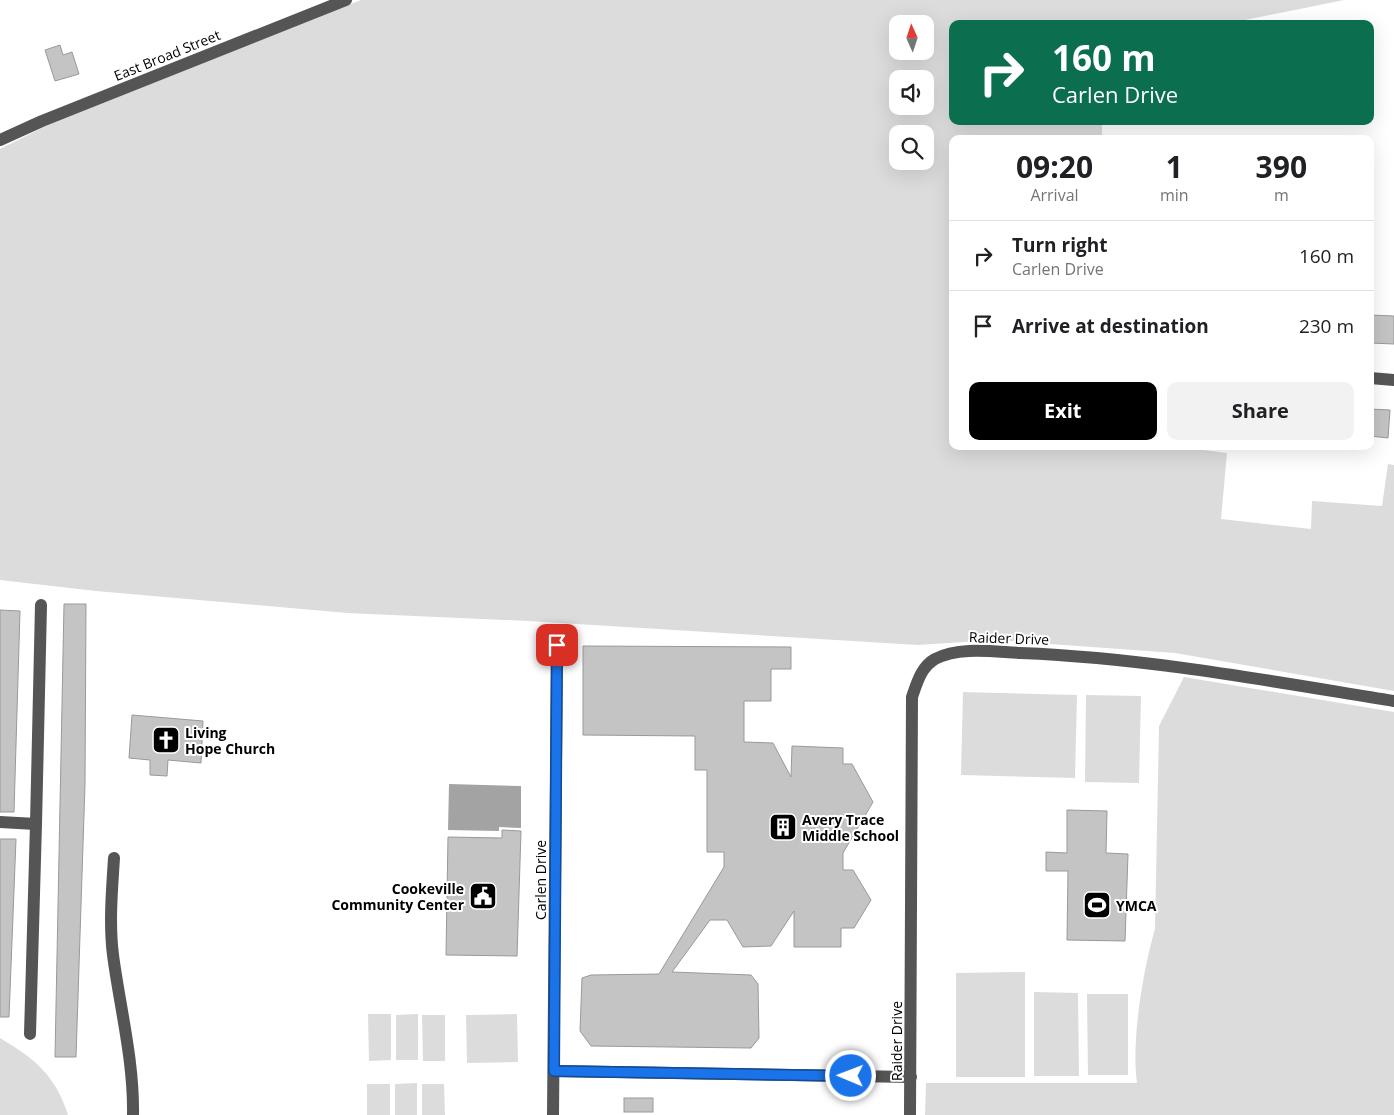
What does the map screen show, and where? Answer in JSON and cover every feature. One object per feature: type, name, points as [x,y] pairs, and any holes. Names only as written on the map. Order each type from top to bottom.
[{"type":"street","name":"East Broad Street","points":[[0,140],[42,121],[346,0]]},
{"type":"street","points":[[1374,378],[1394,380]]},
{"type":"street","points":[[30,1034],[41,604]]},
{"type":"street","name":"Carlen Drive","points":[[553,1115],[557,645]]},
{"type":"street","name":"Raider Drive","points":[[910,1115],[912,697],[920,675],[935,660],[959,652],[1072,655],[1176,665],[1394,701]]},
{"type":"street","points":[[0,822],[36,824]]},
{"type":"street","points":[[114,858],[111,912],[113,953],[129,1055],[133,1115]]},
{"type":"street","points":[[554,1071],[911,1077]]},
{"type":"shaded area","points":[[361,0],[1344,0],[1245,20],[949,20],[949,125],[1102,125],[1102,135],[949,135],[949,450],[1203,450],[1227,453],[1221,519],[1311,529],[1312,501],[1382,506],[1388,464],[1394,465],[1394,691],[1175,653],[995,640],[918,645],[528,621],[347,613],[96,591],[0,580],[0,149],[48,125]]},
{"type":"shaded area","points":[[1184,677],[1394,712],[1394,1115],[925,1115],[926,1083],[1137,1083],[1136,1047],[1139,1006],[1146,964],[1155,929],[1159,726]]},
{"type":"shaded area","points":[[963,692],[1077,695],[1075,778],[961,775]]},
{"type":"shaded area","points":[[1086,695],[1141,696],[1139,783],[1085,782]]},
{"type":"shaded area","points":[[449,784],[521,786],[521,828],[499,827],[499,831],[448,830]]},
{"type":"shaded area","points":[[1025,972],[1025,1077],[956,1077],[956,973]]},
{"type":"shaded area","points":[[1034,992],[1078,993],[1079,1076],[1034,1076]]},
{"type":"shaded area","points":[[1087,994],[1128,994],[1128,1075],[1088,1075]]},
{"type":"shaded area","points":[[368,1014],[391,1014],[391,1060],[369,1061]]},
{"type":"shaded area","points":[[418,1014],[418,1060],[396,1060],[396,1015]]},
{"type":"shaded area","points":[[517,1014],[518,1062],[467,1063],[466,1015]]},
{"type":"shaded area","points":[[422,1015],[445,1015],[445,1061],[423,1061]]},
{"type":"shaded area","points":[[0,1038],[24,1053],[42,1069],[57,1089],[68,1115],[0,1115]]},
{"type":"shaded area","points":[[417,1083],[417,1115],[395,1115],[395,1084]]},
{"type":"shaded area","points":[[367,1084],[390,1084],[390,1115],[367,1115]]},
{"type":"shaded area","points":[[422,1084],[444,1084],[445,1115],[422,1115]]},
{"type":"building","points":[[60,45],[63,55],[72,52],[79,74],[55,81],[45,50]]},
{"type":"building","points":[[1374,315],[1394,316],[1394,344],[1374,343]]},
{"type":"building","points":[[1374,409],[1390,410],[1388,438],[1374,436]]},
{"type":"building","points":[[64,604],[86,604],[85,784],[76,1057],[55,1057]]},
{"type":"building","points":[[0,610],[20,611],[14,812],[0,812]]},
{"type":"building","name":"Avery Trace Middle School","points":[[583,646],[791,647],[791,669],[771,669],[771,701],[744,701],[744,742],[773,743],[791,777],[792,746],[843,748],[843,764],[852,764],[873,802],[843,853],[843,870],[853,870],[871,900],[854,928],[841,928],[841,947],[794,947],[794,911],[771,946],[743,947],[727,920],[710,920],[672,972],[751,975],[758,984],[759,1038],[751,1048],[591,1046],[580,1031],[582,978],[591,975],[659,974],[724,867],[724,852],[707,852],[707,770],[695,770],[695,736],[583,735]]},
{"type":"building","name":"Living Hope Church","points":[[132,715],[203,721],[201,763],[168,760],[167,776],[150,775],[150,760],[129,758]]},
{"type":"building","name":"YMCA","points":[[1067,810],[1107,811],[1106,853],[1128,854],[1125,941],[1067,940],[1068,871],[1046,871],[1046,852],[1067,853]]},
{"type":"building","name":"Cookeville Community Center","points":[[502,830],[521,831],[517,956],[446,955],[448,837],[502,838]]},
{"type":"building","points":[[0,839],[16,839],[9,1017],[0,1017]]},
{"type":"building","points":[[624,1098],[653,1098],[653,1112],[624,1112]]},
{"type":"place","name":"Living Hope Church","points":[[166,740]]},
{"type":"place","name":"Avery Trace Middle School","points":[[783,827]]},
{"type":"place","name":"Cookeville Community Center","points":[[483,896]]},
{"type":"place","name":"YMCA","points":[[1097,905]]},
{"type":"route","points":[[557,645],[554,1071],[851,1076]]}]
